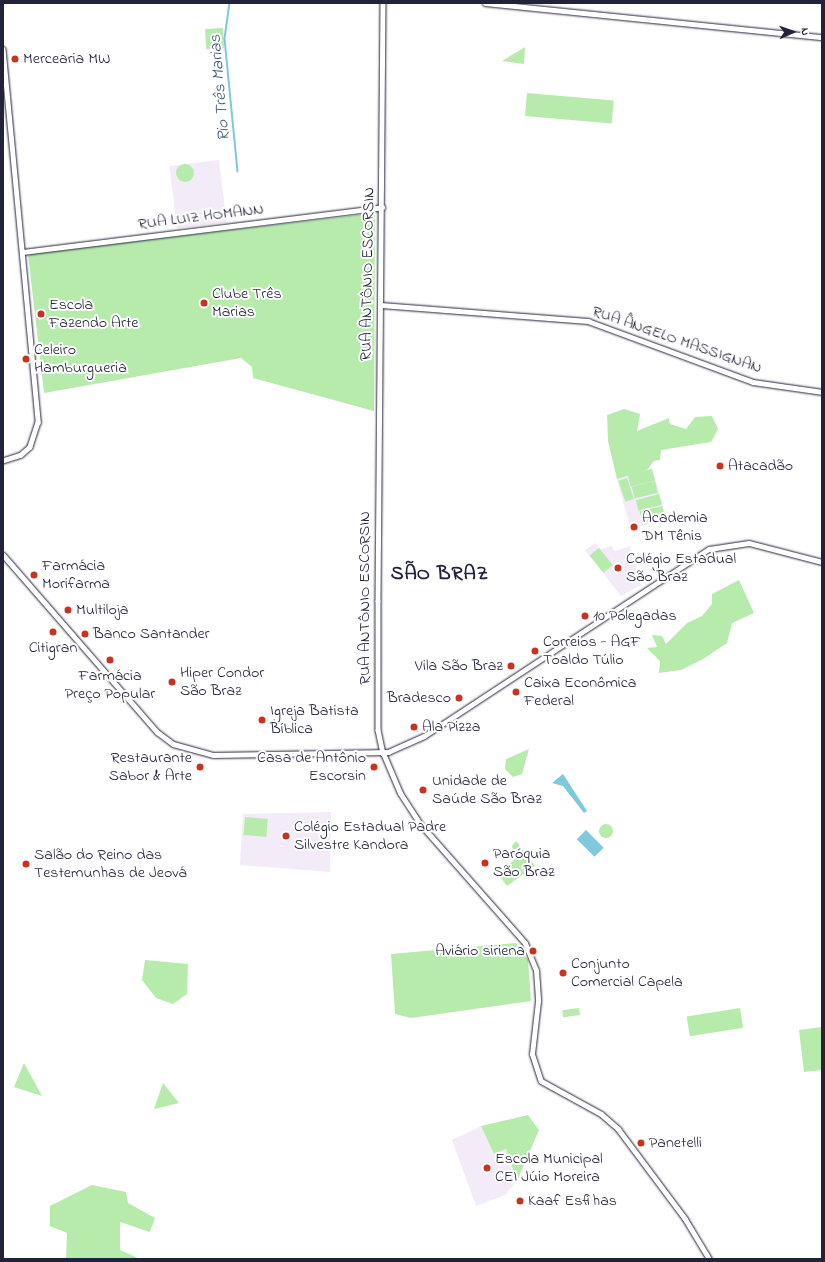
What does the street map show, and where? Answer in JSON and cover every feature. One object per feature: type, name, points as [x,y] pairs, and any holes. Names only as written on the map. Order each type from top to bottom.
[{"type":"main road","points":[[3,555],[146,721],[173,744],[213,755],[383,753],[424,736],[709,549],[749,543],[822,562]]},
{"type":"main road","name":"RUA ANTÔNIO ESCORSIN","points":[[383,753],[400,793],[421,825],[526,943],[536,970],[538,1001],[532,1054],[541,1082],[601,1114],[618,1129],[685,1219],[709,1259]]},
{"type":"street","name":"RUA ANTÔNIO ESCORSIN","points":[[383,3],[378,712],[383,753]]},
{"type":"street","points":[[485,3],[822,37]]},
{"type":"street","points":[[3,49],[38,425],[30,447],[21,455],[3,461]]},
{"type":"street","name":"RUA LUIZ HOMANN","points":[[23,252],[382,207]]},
{"type":"street","name":"RUA ÂNGELO MASSIGNAN","points":[[380,305],[588,321],[753,382],[822,392]]},
{"type":"shaded area","points":[[219,160],[227,223],[177,229],[169,166]]},
{"type":"shaded area","points":[[652,468],[667,519],[631,529],[616,478]]},
{"type":"shaded area","name":"Colégio Estadual São Braz","points":[[595,543],[601,549],[611,546],[615,551],[630,546],[641,585],[621,596],[585,550]]},
{"type":"shaded area","name":"Colégio Estadual Padre Silvestre Kandora","points":[[331,812],[330,872],[240,865],[243,814]]},
{"type":"shaded area","name":"Escola Municipal CEI Júio Moreira","points":[[481,1126],[494,1154],[506,1149],[517,1181],[505,1195],[476,1206],[452,1140]]},
{"type":"green space","points":[[223,28],[224,48],[206,49],[205,29]]},
{"type":"green space","points":[[525,47],[524,64],[502,61]]},
{"type":"green space","points":[[527,93],[614,101],[612,123],[525,116]]},
{"type":"green space","points":[[185,164],[191,167],[194,173],[191,179],[185,182],[179,179],[176,173],[179,167]]},
{"type":"green space","name":"Clube Três Marias","points":[[375,213],[374,411],[253,378],[252,367],[241,358],[44,393],[28,254]]},
{"type":"green space","points":[[624,409],[640,414],[637,431],[669,418],[670,424],[686,429],[695,417],[712,416],[718,429],[711,442],[661,450],[660,460],[654,461],[647,470],[617,479],[608,441],[607,415]]},
{"type":"green space","points":[[652,469],[655,481],[631,487],[628,475]]},
{"type":"green space","points":[[627,478],[634,499],[625,502],[618,481]]},
{"type":"green space","points":[[655,481],[658,493],[635,498],[632,487]]},
{"type":"green space","points":[[659,494],[662,505],[639,511],[636,500]]},
{"type":"green space","points":[[662,506],[665,518],[643,523],[640,512]]},
{"type":"green space","points":[[599,548],[613,565],[604,573],[590,556]]},
{"type":"green space","points":[[739,580],[754,613],[732,623],[727,643],[703,659],[681,670],[659,673],[660,661],[647,648],[657,647],[652,635],[662,636],[666,644],[687,623],[702,616],[712,604],[712,594]]},
{"type":"green space","points":[[529,749],[522,774],[513,777],[505,769],[506,759]]},
{"type":"green space","points":[[245,817],[268,819],[266,837],[243,835]]},
{"type":"green space","points":[[606,824],[611,826],[613,831],[611,836],[606,838],[601,836],[599,831],[601,826]]},
{"type":"green space","points":[[516,841],[535,866],[507,886],[498,874],[515,859],[512,846]]},
{"type":"green space","points":[[516,943],[528,960],[531,1001],[411,1018],[395,1014],[391,954]]},
{"type":"green space","points":[[145,960],[188,964],[187,994],[173,1004],[156,998],[142,980]]},
{"type":"green space","points":[[579,1008],[580,1015],[563,1017],[562,1010]]},
{"type":"green space","points":[[740,1008],[743,1028],[690,1036],[687,1016]]},
{"type":"green space","points":[[822,1027],[822,1070],[804,1072],[799,1030]]},
{"type":"green space","points":[[24,1063],[42,1096],[14,1087]]},
{"type":"green space","points":[[163,1083],[179,1103],[154,1109]]},
{"type":"green space","points":[[528,1115],[539,1130],[517,1181],[506,1149],[494,1154],[481,1126]]},
{"type":"green space","points":[[92,1185],[126,1192],[128,1203],[155,1218],[150,1232],[120,1222],[120,1250],[140,1259],[66,1259],[67,1233],[50,1226],[50,1206]]},
{"type":"water","points":[[563,774],[587,811],[584,813],[563,786],[552,783]]},
{"type":"water","points":[[586,830],[604,848],[594,857],[577,839]]},
{"type":"waterway","name":"Rio Três Marias","points":[[230,3],[225,39],[238,171]]},
{"type":"place","name":"Mercearia MW","points":[[15,59]]},
{"type":"place","name":"Clube Três Marias","points":[[204,303]]},
{"type":"place","name":"Escola Fazendo Arte","points":[[41,314]]},
{"type":"place","name":"Celeiro Hamburgueria","points":[[26,359]]},
{"type":"place","name":"Atacadão","points":[[720,466]]},
{"type":"place","name":"Academia DM Tênis","points":[[634,527]]},
{"type":"place","name":"Colégio Estadual São Braz","points":[[618,568]]},
{"type":"place","name":"Farmácia Morifarma","points":[[34,575]]},
{"type":"place","name":"Multiloja","points":[[68,610]]},
{"type":"place","name":"10 Polegadas","points":[[585,616]]},
{"type":"place","name":"Citigran","points":[[53,632]]},
{"type":"place","name":"Banco Santander","points":[[85,634]]},
{"type":"place","name":"Correios - AGF Toaldo Túlio","points":[[535,651]]},
{"type":"place","name":"Farmácia Preço Popular","points":[[110,660]]},
{"type":"place","name":"Vila São Braz","points":[[511,666]]},
{"type":"place","name":"Hiper Condor São Braz","points":[[172,682]]},
{"type":"place","name":"Caixa Econômica Federal","points":[[516,692]]},
{"type":"place","name":"Bradesco","points":[[459,698]]},
{"type":"place","name":"Igreja Batista Bíblica","points":[[262,720]]},
{"type":"place","name":"Ala Pizza","points":[[414,727]]},
{"type":"place","name":"Restaurante Sabor & Arte","points":[[200,767]]},
{"type":"place","name":"Casa de Antônio Escorsin","points":[[374,767]]},
{"type":"place","name":"Unidade de Saúde São Braz","points":[[423,790]]},
{"type":"place","name":"Colégio Estadual Padre Silvestre Kandora","points":[[286,836]]},
{"type":"place","name":"Paróquia São Braz","points":[[485,863]]},
{"type":"place","name":"Salão do Reino das Testemunhas de Jeová","points":[[26,864]]},
{"type":"place","name":"Aviário siriena","points":[[533,951]]},
{"type":"place","name":"Conjunto Comercial Capela","points":[[563,973]]},
{"type":"place","name":"Panetelli","points":[[641,1143]]},
{"type":"place","name":"Escola Municipal CEI Júio Moreira","points":[[487,1168]]},
{"type":"place","name":"Kaaf Esfihas","points":[[520,1201]]},
{"type":"district","name":"SÃO BRAZ","points":[[440,574]]}]
